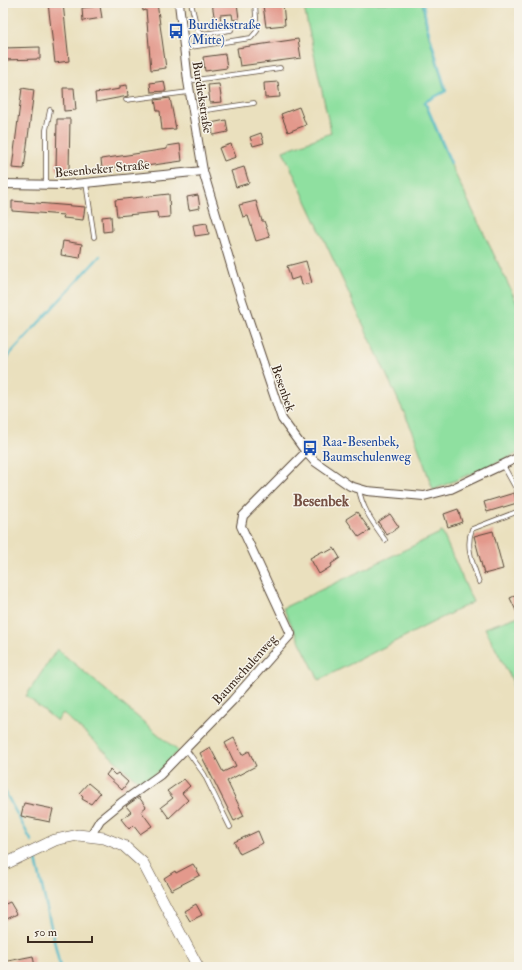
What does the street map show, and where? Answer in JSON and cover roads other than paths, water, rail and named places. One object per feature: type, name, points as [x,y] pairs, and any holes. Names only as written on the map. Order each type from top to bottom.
[{"type":"main road","points":[[3,865],[55,840],[78,835],[91,835],[104,838],[124,846],[143,863],[198,967]]},
{"type":"street","name":"Burdiekstraße","points":[[178,3],[188,81],[203,171]]},
{"type":"street","name":"Besenbeker Straße","points":[[3,184],[86,182],[203,171]]},
{"type":"street","name":"Besenbek","points":[[203,171],[236,282],[282,419],[314,461],[350,486],[359,489],[398,495],[424,496],[451,489],[519,457]]},
{"type":"street","name":"Baumschulenweg","points":[[91,835],[100,820],[160,775],[232,701],[291,634],[241,526],[243,516],[306,452]]},
{"type":"lane","points":[[191,3],[198,32],[202,34],[231,30]]},
{"type":"lane","points":[[184,48],[251,38],[257,31],[255,3]]},
{"type":"lane","points":[[188,81],[280,68]]},
{"type":"lane","points":[[126,100],[190,92]]},
{"type":"lane","points":[[193,112],[254,103]]},
{"type":"lane","points":[[46,184],[46,130],[50,110]]},
{"type":"lane","points":[[86,182],[94,237]]},
{"type":"lane","points":[[504,465],[519,494]]},
{"type":"lane","points":[[359,489],[364,508],[385,540]]},
{"type":"lane","points":[[479,582],[471,560],[468,541],[472,529],[519,512]]},
{"type":"lane","points":[[186,748],[204,774],[230,827]]},
{"type":"waterway","points":[[423,3],[427,26],[446,91],[425,102],[451,163]]},
{"type":"waterway","points":[[3,366],[10,354],[100,256]]},
{"type":"waterway","points":[[513,684],[519,698]]},
{"type":"waterway","points":[[3,788],[32,842]]},
{"type":"waterway","points":[[35,855],[60,967]]},
{"type":"place","name":"Burdiekstraße (Mitte)","points":[[176,31]]},
{"type":"place","name":"Raa-Besenbek, Baumschulenweg","points":[[310,448]]},
{"type":"district","name":"Besenbek","points":[[321,501]]}]
